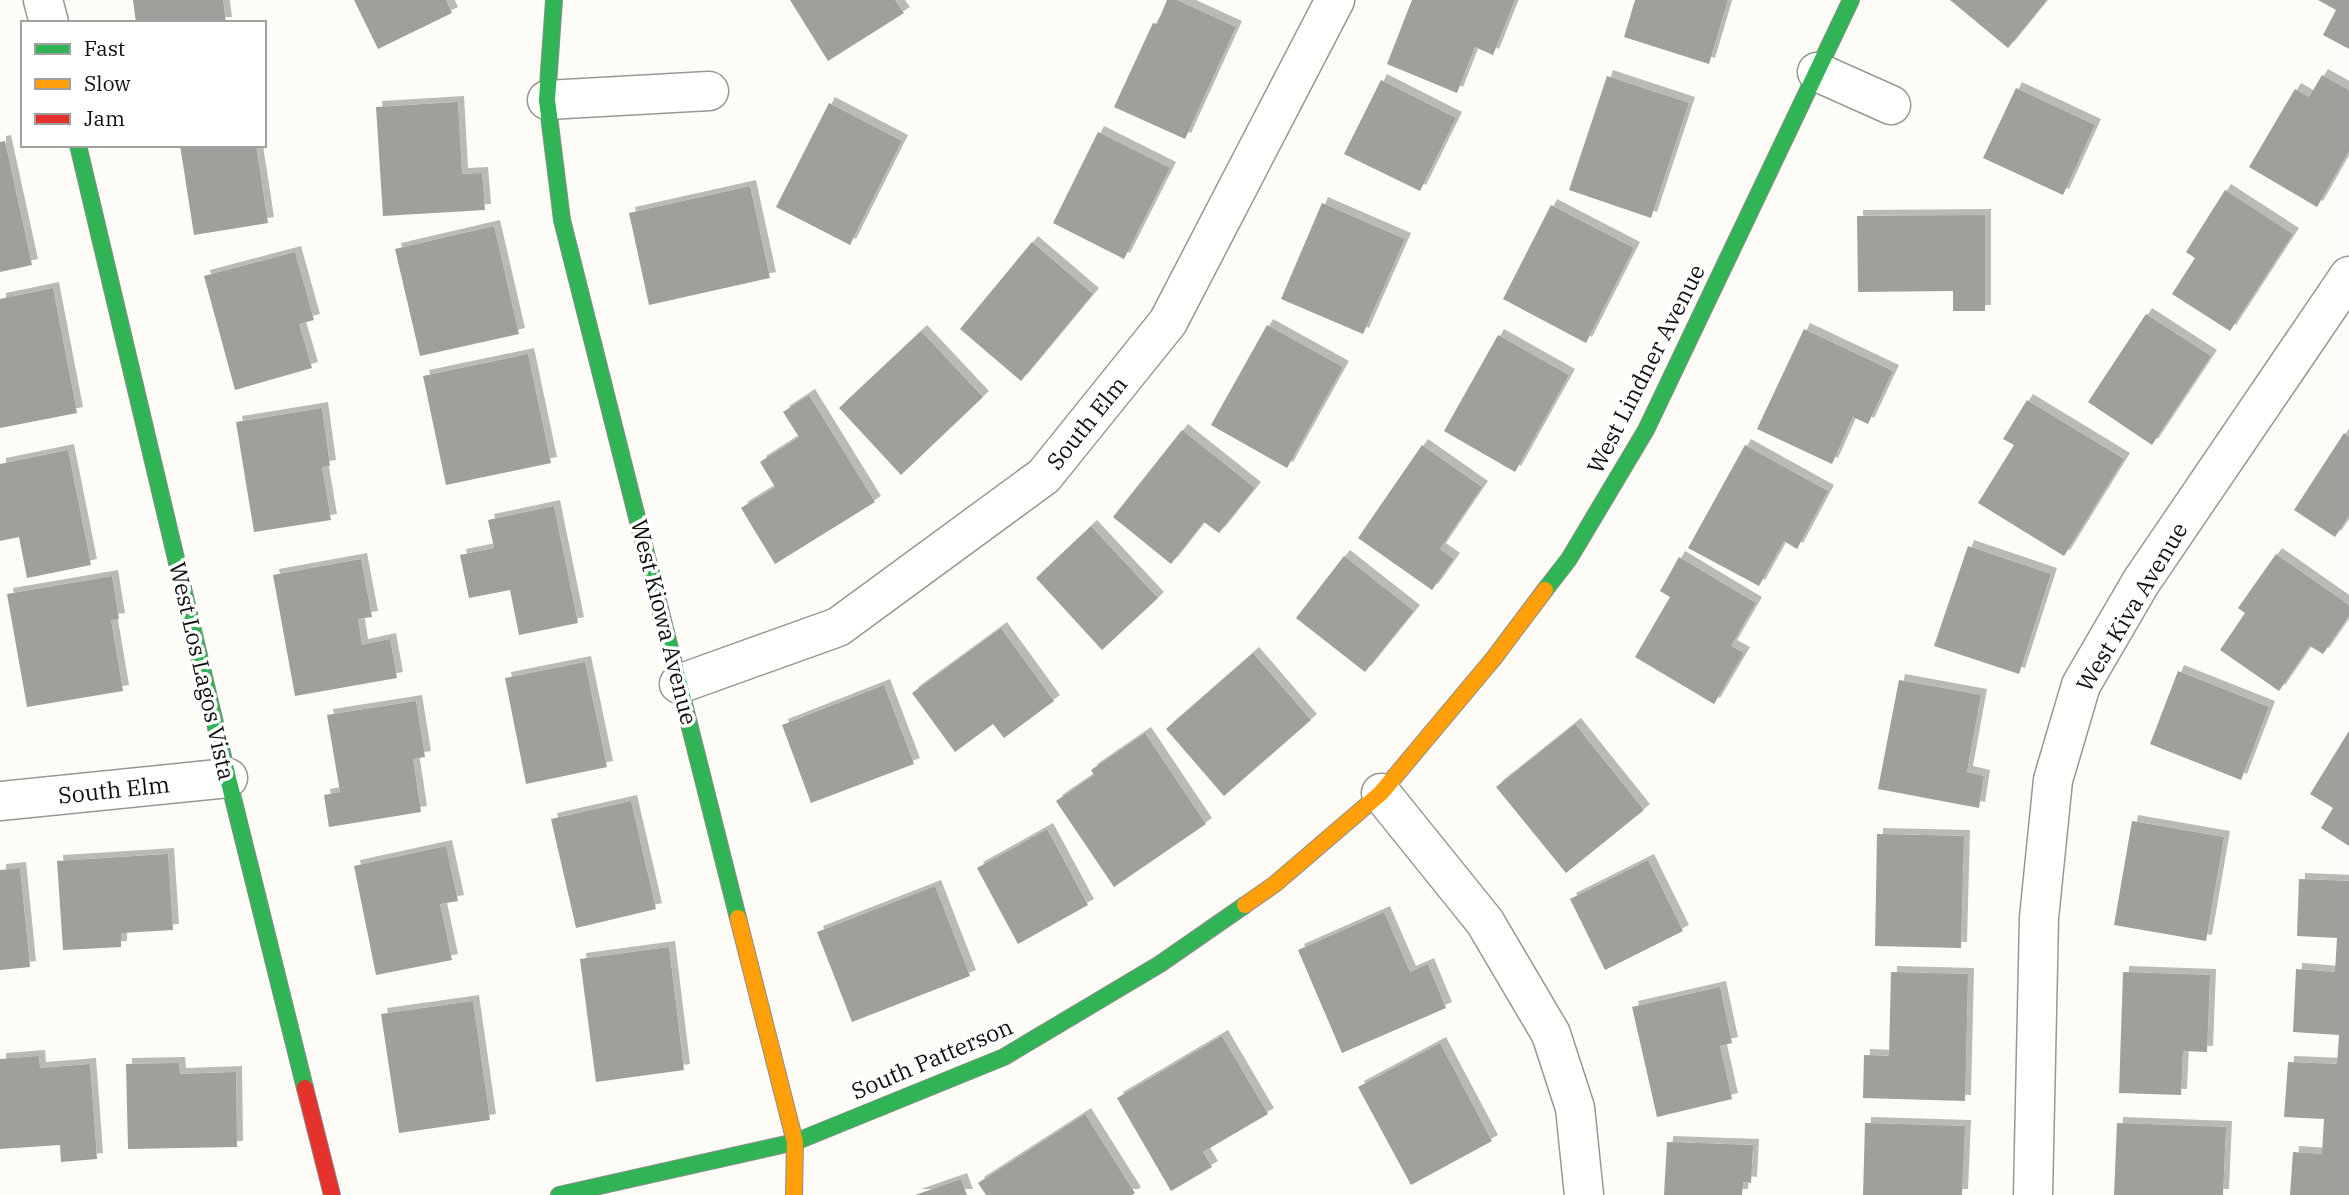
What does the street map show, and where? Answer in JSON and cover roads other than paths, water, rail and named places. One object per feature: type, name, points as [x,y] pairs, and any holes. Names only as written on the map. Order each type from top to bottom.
[{"type":"street","points":[[43,0],[48,21]]},
{"type":"street","name":"West Kiowa Avenue","points":[[554,0],[547,100],[562,220],[795,1142],[794,1195]]},
{"type":"street","name":"South Elm","points":[[679,684],[838,627],[1044,476],[1168,322],[1335,0]]},
{"type":"street","name":"West Lindner Avenue","points":[[1381,793],[1494,658],[1569,559],[1646,430],[1851,0]]},
{"type":"street","points":[[1817,72],[1891,105]]},
{"type":"street","points":[[547,100],[709,91]]},
{"type":"street","name":"West Los Lagos Vista","points":[[78,147],[228,778],[332,1195]]},
{"type":"street","name":"West Kiva Avenue","points":[[2033,1195],[2039,918],[2053,780],[2081,685],[2141,582],[2349,276]]},
{"type":"street","name":"South Elm","points":[[0,802],[228,778]]},
{"type":"street","points":[[1381,793],[1485,922],[1551,1034],[1575,1108],[1584,1195]]},
{"type":"street","name":"South Patterson","points":[[559,1195],[795,1142],[1004,1057],[1160,964],[1275,884],[1381,793]]}]
